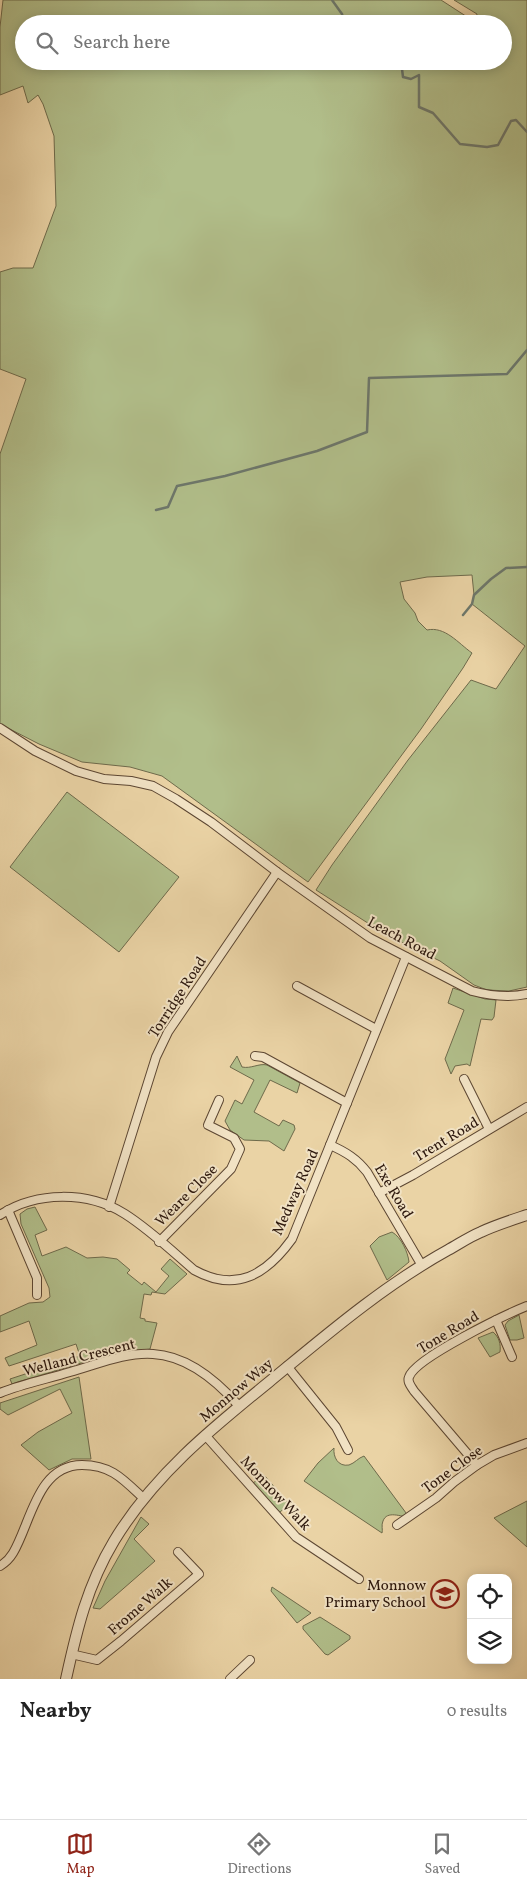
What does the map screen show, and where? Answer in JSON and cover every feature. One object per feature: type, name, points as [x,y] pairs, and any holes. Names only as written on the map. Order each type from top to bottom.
[{"type":"street","name":"Leach Road","points":[[0,728],[35,751],[76,770],[104,779],[131,781],[153,786],[211,822],[370,938],[472,991],[511,998],[527,994]]},
{"type":"street","name":"Torridge Road","points":[[109,1207],[156,1057],[168,1032],[277,872]]},
{"type":"street","name":"Medway Road","points":[[0,1215],[22,1203],[51,1197],[77,1199],[109,1207],[136,1222],[194,1270],[207,1276],[220,1280],[239,1280],[261,1272],[279,1256],[292,1239],[406,957]]},
{"type":"street","points":[[297,986],[376,1029]]},
{"type":"street","points":[[255,1056],[264,1057],[347,1103]]},
{"type":"street","points":[[464,1079],[489,1129]]},
{"type":"street","name":"Weare Close","points":[[159,1242],[231,1169],[240,1149],[234,1138],[208,1125],[219,1100]]},
{"type":"street","name":"Trent Road","points":[[379,1193],[413,1175],[527,1107]]},
{"type":"street","name":"Exe Road","points":[[330,1145],[358,1160],[421,1264]]},
{"type":"street","points":[[8,1210],[37,1278],[37,1295]]},
{"type":"street","name":"Monnow Way","points":[[66,1679],[71,1654],[90,1588],[115,1539],[143,1498],[185,1452],[363,1305],[421,1264],[480,1232],[527,1215]]},
{"type":"street","name":"Tone Road","points":[[477,1465],[414,1390],[409,1383],[409,1376],[414,1369],[442,1349],[496,1320],[527,1306]]},
{"type":"street","points":[[496,1320],[512,1357]]},
{"type":"street","name":"Welland Crescent","points":[[0,1393],[127,1356],[153,1354],[179,1360],[203,1372],[226,1390],[239,1406]]},
{"type":"street","points":[[287,1366],[336,1426],[348,1450]]},
{"type":"street","name":"Monnow Walk","points":[[205,1435],[296,1538],[359,1579]]},
{"type":"street","name":"Tone Close","points":[[397,1525],[436,1498],[477,1465],[494,1455],[527,1443]]},
{"type":"street","points":[[0,1566],[13,1554],[43,1486],[58,1472],[73,1465],[94,1465],[113,1470],[143,1498]]},
{"type":"street","name":"Frome Walk","points":[[71,1654],[97,1660],[122,1641],[198,1574],[178,1552]]},
{"type":"street","points":[[230,1679],[250,1660]]},
{"type":"green space","points":[[3,0],[441,0],[464,15],[15,15],[15,70],[512,70],[512,15],[477,15],[454,0],[527,0],[527,987],[509,991],[487,990],[474,985],[440,961],[385,934],[316,890],[408,760],[471,680],[496,689],[525,646],[472,604],[474,595],[472,575],[427,577],[400,582],[404,599],[415,613],[418,621],[427,630],[440,630],[472,653],[421,729],[308,882],[162,776],[130,767],[82,762],[39,744],[0,724],[0,454],[26,379],[0,369],[0,272],[13,268],[33,268],[56,206],[54,136],[43,104],[38,95],[28,103],[23,86],[0,95],[0,27]]},
{"type":"green space","points":[[67,792],[179,877],[119,952],[10,867]]},
{"type":"green space","points":[[453,988],[485,999],[496,1000],[492,1020],[481,1019],[470,1066],[467,1064],[455,1066],[451,1074],[445,1059],[464,1010],[448,1003]]},
{"type":"green space","points":[[237,1056],[242,1067],[267,1065],[300,1083],[297,1093],[270,1080],[254,1112],[279,1126],[283,1120],[294,1125],[295,1129],[284,1151],[269,1141],[244,1140],[230,1130],[225,1121],[235,1100],[242,1104],[254,1080],[230,1067]]},
{"type":"green space","points":[[35,1207],[47,1230],[35,1235],[42,1256],[66,1247],[87,1258],[103,1257],[117,1259],[130,1270],[127,1273],[142,1285],[144,1282],[156,1292],[169,1276],[161,1269],[170,1259],[187,1274],[165,1294],[152,1292],[151,1295],[144,1294],[140,1318],[157,1323],[150,1349],[101,1357],[12,1384],[10,1379],[80,1356],[76,1344],[9,1366],[5,1358],[37,1345],[29,1321],[0,1332],[0,1316],[29,1303],[43,1302],[50,1297],[49,1288],[21,1224],[20,1214],[27,1209]]},
{"type":"green space","points":[[392,1232],[403,1245],[409,1262],[387,1280],[370,1246],[379,1237]]},
{"type":"green space","points":[[519,1315],[524,1338],[510,1340],[505,1325],[508,1321]]},
{"type":"green space","points":[[493,1332],[499,1341],[500,1352],[490,1357],[478,1338]]},
{"type":"green space","points":[[79,1377],[91,1459],[72,1459],[49,1470],[21,1445],[38,1432],[72,1413],[60,1389],[8,1415],[0,1409],[0,1403]]},
{"type":"green space","points":[[334,1448],[335,1458],[339,1463],[345,1465],[349,1465],[364,1456],[409,1517],[388,1516],[382,1523],[382,1533],[304,1481],[318,1463]]},
{"type":"green space","points":[[264,1475],[289,1504],[279,1513],[253,1483]]},
{"type":"green space","points":[[527,1501],[527,1547],[494,1518]]},
{"type":"green space","points":[[141,1517],[149,1524],[134,1539],[155,1561],[100,1609],[93,1608],[105,1581]]},
{"type":"green space","points":[[272,1587],[311,1613],[297,1623],[271,1591]]},
{"type":"green space","points":[[320,1617],[350,1636],[350,1639],[328,1655],[303,1629],[303,1626]]},
{"type":"waterway","points":[[332,0],[342,15]]},
{"type":"waterway","points":[[402,70],[403,77],[411,79],[419,75],[419,107],[433,113],[460,144],[487,147],[498,145],[511,121],[516,120],[527,132]]},
{"type":"waterway","points":[[156,510],[168,507],[177,486],[225,476],[317,451],[367,432],[369,378],[507,374],[527,350]]},
{"type":"waterway","points":[[463,615],[472,604],[474,595],[491,579],[506,568],[527,567]]},
{"type":"place","name":"Monnow Primary School","points":[[445,1594]]}]
